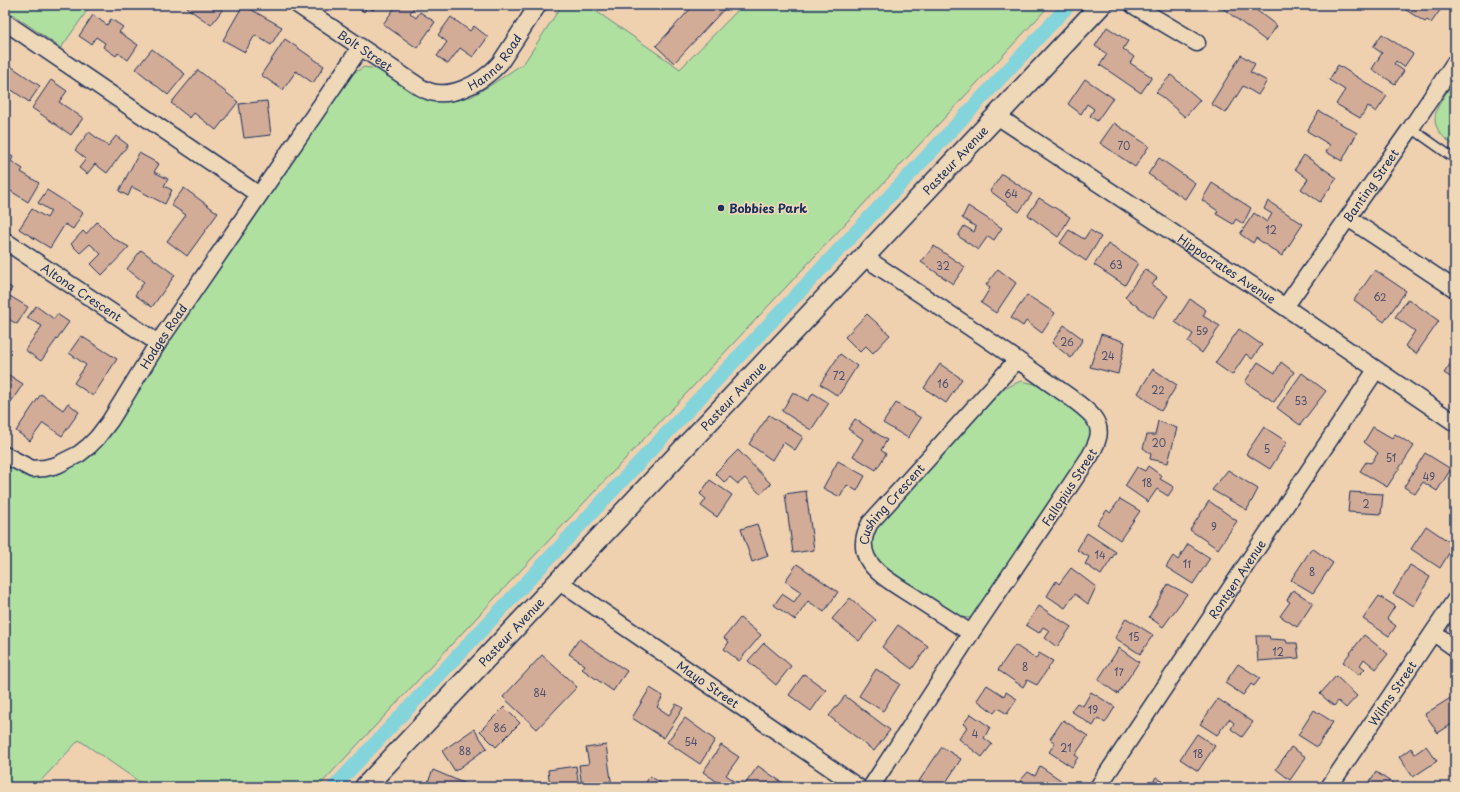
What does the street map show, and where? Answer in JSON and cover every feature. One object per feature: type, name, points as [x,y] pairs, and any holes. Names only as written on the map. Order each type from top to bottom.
[{"type":"street","name":"Bolt Street","points":[[298,5],[420,87],[434,93]]},
{"type":"street","name":"Hanna Road","points":[[434,93],[443,93],[465,88],[483,80],[505,57],[538,5]]},
{"type":"street","name":"Pasteur Avenue","points":[[365,787],[1101,5]]},
{"type":"street","points":[[1134,5],[1197,43]]},
{"type":"street","points":[[5,22],[259,196]]},
{"type":"street","name":"Hodges Road","points":[[5,455],[32,469],[57,465],[79,454],[97,438],[110,421],[158,342],[360,48]]},
{"type":"street","name":"Banting Street","points":[[1285,307],[1411,128],[1455,62]]},
{"type":"street","name":"Hippocrates Avenue","points":[[998,116],[1285,307],[1455,423]]},
{"type":"street","points":[[1348,218],[1455,289]]},
{"type":"street","name":"Altona Crescent","points":[[5,241],[158,342]]},
{"type":"street","name":"Fallopius Street","points":[[864,257],[1017,360],[1083,408],[1094,418],[1098,427],[1098,441],[1090,456],[971,633],[871,787]]},
{"type":"street","name":"Cushing Crescent","points":[[971,633],[888,579],[873,567],[867,558],[864,546],[865,534],[870,523],[1017,360]]},
{"type":"street","name":"Rontgen Avenue","points":[[1098,787],[1376,370]]},
{"type":"street","name":"Mayo Street","points":[[558,581],[858,787]]},
{"type":"street","name":"Wilms Street","points":[[1329,787],[1455,600]]},
{"type":"street","points":[[1434,633],[1455,648]]},
{"type":"lane","points":[[1411,128],[1455,159]]},
{"type":"green space","points":[[5,5],[91,5],[61,48],[5,9]]},
{"type":"green space","points":[[562,5],[587,5],[680,69],[743,5],[1050,5],[318,787],[153,787],[141,783],[79,740],[35,787],[5,787],[5,463],[36,475],[60,474],[76,464],[98,446],[350,75],[364,67],[383,70],[439,97],[471,97],[524,63]]},
{"type":"green space","points":[[1455,80],[1455,146],[1444,138],[1438,130],[1435,122],[1438,107]]},
{"type":"green space","points":[[1021,381],[1035,384],[1088,418],[1093,440],[981,613],[971,618],[957,617],[889,574],[871,553],[871,534],[877,523],[1001,391]]},
{"type":"building","points":[[189,5],[226,5],[211,25],[187,8]]},
{"type":"building","points":[[243,5],[282,27],[271,45],[255,35],[245,52],[223,40]]},
{"type":"building","points":[[354,5],[376,5],[373,10],[367,7],[364,12]]},
{"type":"building","points":[[397,5],[409,5],[414,8],[410,13],[416,18],[420,12],[435,22],[417,48],[383,24]]},
{"type":"building","points":[[694,5],[723,5],[726,7],[674,63],[656,46]]},
{"type":"building","points":[[1222,5],[1250,5],[1277,26],[1266,41],[1221,7]]},
{"type":"building","points":[[1398,5],[1443,6],[1431,23],[1427,20],[1425,22]]},
{"type":"building","points":[[93,15],[107,25],[111,19],[123,27],[119,32],[138,45],[128,60],[118,53],[116,56],[103,47],[105,43],[96,37],[91,44],[79,36]]},
{"type":"building","points":[[451,17],[470,31],[474,26],[488,37],[473,57],[460,48],[448,64],[437,56],[447,42],[438,35]]},
{"type":"building","points":[[1107,27],[1128,41],[1123,49],[1134,57],[1130,63],[1152,77],[1141,93],[1100,65],[1107,54],[1095,46]]},
{"type":"building","points":[[1382,34],[1413,54],[1404,67],[1396,61],[1394,64],[1404,71],[1395,84],[1372,69],[1382,53],[1373,47]]},
{"type":"building","points":[[285,39],[324,66],[313,83],[296,71],[283,90],[261,75]]},
{"type":"building","points":[[152,49],[185,74],[168,95],[136,69]]},
{"type":"building","points":[[1241,55],[1255,64],[1250,72],[1267,81],[1258,95],[1243,86],[1226,113],[1211,104]]},
{"type":"building","points":[[6,63],[40,86],[29,102],[6,86],[5,88]]},
{"type":"building","points":[[1338,65],[1387,96],[1376,112],[1368,106],[1360,118],[1336,104],[1345,90],[1329,80]]},
{"type":"building","points":[[198,70],[238,102],[216,130],[194,113],[190,118],[171,103]]},
{"type":"building","points":[[1171,75],[1200,100],[1185,117],[1156,92]]},
{"type":"building","points":[[1085,79],[1113,98],[1097,121],[1090,116],[1094,109],[1087,104],[1081,114],[1068,104]]},
{"type":"building","points":[[51,80],[67,91],[59,102],[83,118],[71,135],[32,108]]},
{"type":"building","points":[[267,101],[271,135],[244,138],[239,104]]},
{"type":"building","points":[[1319,111],[1357,133],[1342,161],[1326,152],[1330,145],[1307,131]]},
{"type":"building","points":[[1114,123],[1149,146],[1135,167],[1100,143]]},
{"type":"building","points":[[89,132],[108,146],[116,136],[128,145],[107,173],[95,164],[87,174],[79,168],[86,159],[75,150]]},
{"type":"building","points":[[5,152],[13,157],[11,161],[23,169],[21,172],[39,183],[28,202],[6,188],[5,190]]},
{"type":"building","points":[[139,153],[159,164],[154,172],[168,179],[164,186],[172,190],[165,204],[132,187],[128,196],[119,191]]},
{"type":"building","points":[[1304,155],[1337,178],[1320,202],[1301,189],[1308,179],[1295,169]]},
{"type":"building","points":[[1159,158],[1195,183],[1185,199],[1148,174]]},
{"type":"building","points":[[1002,174],[1032,194],[1019,212],[990,191]]},
{"type":"building","points":[[1212,183],[1251,208],[1243,224],[1236,219],[1233,224],[1216,214],[1218,211],[1202,200]]},
{"type":"building","points":[[184,188],[218,213],[187,256],[167,241],[186,215],[171,205]]},
{"type":"building","points":[[47,190],[83,213],[73,229],[65,224],[50,248],[19,229],[32,209],[47,218],[51,211],[38,203]]},
{"type":"building","points":[[1039,198],[1070,217],[1058,237],[1028,215]]},
{"type":"building","points":[[1268,201],[1303,224],[1282,256],[1256,238],[1253,243],[1240,234],[1254,213],[1267,222],[1272,214],[1264,209]]},
{"type":"building","points":[[968,206],[1002,228],[994,240],[988,236],[978,250],[958,236],[964,226],[974,232],[976,227],[962,218]]},
{"type":"building","points":[[97,222],[113,238],[129,247],[102,275],[91,264],[101,254],[90,244],[80,253],[71,244],[83,231],[86,234]]},
{"type":"building","points":[[1069,230],[1084,239],[1090,230],[1101,237],[1086,261],[1060,243]]},
{"type":"building","points":[[1108,244],[1138,263],[1125,285],[1094,265]]},
{"type":"building","points":[[934,246],[965,267],[953,284],[921,262]]},
{"type":"building","points":[[141,250],[175,275],[152,307],[135,295],[144,282],[127,269]]},
{"type":"building","points":[[998,269],[1016,283],[996,313],[981,303],[990,288],[986,285]]},
{"type":"building","points":[[1145,269],[1157,278],[1152,285],[1168,296],[1153,318],[1125,297]]},
{"type":"building","points":[[1375,270],[1406,291],[1384,322],[1354,300]]},
{"type":"building","points":[[5,284],[12,288],[8,295],[28,307],[17,324],[5,317]]},
{"type":"building","points":[[1027,295],[1055,313],[1042,333],[1026,321],[1023,326],[1011,318]]},
{"type":"building","points":[[1190,299],[1206,310],[1203,316],[1220,326],[1202,353],[1188,342],[1193,334],[1175,322]]},
{"type":"building","points":[[1408,299],[1439,321],[1416,354],[1405,346],[1415,331],[1395,317]]},
{"type":"building","points":[[36,306],[54,319],[57,314],[69,322],[41,361],[25,350],[42,326],[27,318]]},
{"type":"building","points":[[867,314],[890,335],[873,353],[866,346],[860,352],[845,337]]},
{"type":"building","points":[[1064,325],[1083,339],[1071,358],[1052,343]]},
{"type":"building","points":[[1239,329],[1262,345],[1252,359],[1246,354],[1232,375],[1215,363]]},
{"type":"building","points":[[1101,334],[1125,342],[1118,374],[1090,367]]},
{"type":"building","points":[[81,336],[117,359],[93,396],[74,383],[86,365],[69,353]]},
{"type":"building","points":[[840,354],[857,366],[838,396],[820,384]]},
{"type":"building","points":[[1455,357],[1455,380],[1444,373]]},
{"type":"building","points":[[1258,362],[1275,373],[1281,362],[1294,372],[1274,402],[1245,382]]},
{"type":"building","points":[[940,364],[962,379],[946,403],[924,388]]},
{"type":"building","points":[[1153,369],[1177,385],[1161,411],[1138,393]]},
{"type":"building","points":[[1302,373],[1326,391],[1300,425],[1277,408]]},
{"type":"building","points":[[9,375],[23,384],[5,411],[5,381]]},
{"type":"building","points":[[793,392],[808,401],[813,393],[829,403],[811,430],[782,411]]},
{"type":"building","points":[[41,394],[63,410],[68,403],[79,412],[62,436],[43,423],[30,441],[16,431]]},
{"type":"building","points":[[896,403],[921,418],[908,438],[883,423]]},
{"type":"building","points":[[769,415],[803,437],[795,450],[783,442],[772,460],[749,444]]},
{"type":"building","points":[[855,419],[887,440],[881,450],[886,454],[876,470],[853,456],[863,439],[848,429]]},
{"type":"building","points":[[1158,421],[1177,428],[1168,463],[1150,459],[1151,454],[1143,448],[1147,435],[1155,435]]},
{"type":"building","points":[[1264,427],[1287,442],[1270,469],[1246,454]]},
{"type":"building","points":[[1373,427],[1392,438],[1395,434],[1414,446],[1387,487],[1360,471],[1366,462],[1371,463],[1378,453],[1364,442]]},
{"type":"building","points":[[738,450],[771,484],[760,494],[745,478],[738,484],[730,477],[724,482],[715,473]]},
{"type":"building","points":[[1425,453],[1451,469],[1437,491],[1423,482],[1415,494],[1404,487]]},
{"type":"building","points":[[838,461],[865,476],[857,491],[847,485],[840,497],[823,488]]},
{"type":"building","points":[[1148,466],[1162,476],[1160,479],[1174,487],[1168,496],[1157,489],[1148,502],[1125,486],[1137,467],[1145,471]]},
{"type":"building","points":[[1228,470],[1258,489],[1247,510],[1212,490]]},
{"type":"building","points":[[710,480],[732,495],[717,517],[701,506],[706,499],[700,494]]},
{"type":"building","points":[[806,491],[814,550],[793,553],[785,494]]},
{"type":"building","points":[[1350,492],[1383,494],[1381,514],[1348,512]]},
{"type":"building","points":[[1120,499],[1140,511],[1120,540],[1097,524],[1107,510],[1110,513]]},
{"type":"building","points":[[1209,501],[1237,521],[1218,549],[1190,530]]},
{"type":"building","points":[[757,524],[768,556],[752,562],[741,529]]},
{"type":"building","points":[[1426,526],[1454,545],[1440,568],[1411,549]]},
{"type":"building","points":[[1087,533],[1116,552],[1101,575],[1085,564],[1089,557],[1077,550]]},
{"type":"building","points":[[1188,544],[1210,558],[1193,584],[1166,567],[1173,556],[1178,560]]},
{"type":"building","points":[[1312,548],[1333,563],[1313,593],[1291,580]]},
{"type":"building","points":[[797,564],[838,592],[824,612],[808,601],[795,620],[774,605],[782,594],[794,602],[801,592],[785,581]]},
{"type":"building","points":[[1410,565],[1430,577],[1414,606],[1393,594]]},
{"type":"building","points":[[1071,568],[1096,587],[1088,604],[1075,594],[1065,608],[1047,596],[1056,581],[1059,584]]},
{"type":"building","points":[[1168,584],[1187,594],[1163,627],[1149,617]]},
{"type":"building","points":[[1293,590],[1313,603],[1297,627],[1280,616],[1290,602],[1287,600]]},
{"type":"building","points":[[1379,596],[1395,606],[1387,619],[1396,626],[1389,636],[1363,619]]},
{"type":"building","points":[[850,598],[876,620],[859,641],[832,619]]},
{"type":"building","points":[[1039,606],[1071,627],[1057,647],[1045,638],[1050,631],[1043,627],[1039,633],[1026,625]]},
{"type":"building","points":[[740,618],[761,635],[739,661],[724,649],[729,642],[724,638]]},
{"type":"building","points":[[1126,618],[1153,635],[1140,654],[1115,638]]},
{"type":"building","points":[[898,625],[928,646],[912,669],[882,647]]},
{"type":"building","points":[[1364,635],[1388,654],[1376,669],[1364,659],[1360,665],[1365,669],[1359,675],[1343,662]]},
{"type":"building","points":[[1256,636],[1269,636],[1270,639],[1286,640],[1287,643],[1297,643],[1299,658],[1258,661]]},
{"type":"building","points":[[579,639],[627,671],[613,691],[582,669],[585,665],[569,654]]},
{"type":"building","points":[[764,643],[791,666],[776,685],[748,661]]},
{"type":"building","points":[[1015,645],[1036,659],[1039,653],[1053,661],[1037,685],[1027,680],[1023,687],[998,670]]},
{"type":"building","points":[[1119,648],[1139,662],[1118,694],[1098,680]]},
{"type":"building","points":[[542,655],[577,687],[537,729],[503,697]]},
{"type":"building","points":[[1238,664],[1260,678],[1254,686],[1251,684],[1243,695],[1225,683]]},
{"type":"building","points":[[876,669],[900,684],[883,711],[859,696]]},
{"type":"building","points":[[804,674],[826,690],[811,711],[789,695]]},
{"type":"building","points":[[1336,676],[1357,696],[1346,708],[1338,701],[1334,706],[1320,694]]},
{"type":"building","points":[[987,685],[1004,696],[1006,692],[1017,699],[1007,714],[998,708],[994,713],[977,700]]},
{"type":"building","points":[[650,688],[663,696],[657,707],[669,715],[676,704],[683,708],[664,738],[632,718]]},
{"type":"building","points":[[1091,692],[1115,707],[1105,723],[1098,718],[1093,726],[1071,711],[1077,703],[1083,706]]},
{"type":"building","points":[[845,696],[890,730],[874,751],[829,716]]},
{"type":"building","points":[[1452,697],[1455,701],[1455,722],[1438,733],[1425,714]]},
{"type":"building","points":[[1218,699],[1253,722],[1242,737],[1231,729],[1234,723],[1229,719],[1217,735],[1200,724]]},
{"type":"building","points":[[504,707],[520,723],[496,747],[480,731]]},
{"type":"building","points":[[1314,710],[1333,722],[1317,747],[1298,735]]},
{"type":"building","points":[[971,714],[990,727],[984,738],[992,744],[982,757],[959,739],[967,727],[963,724]]},
{"type":"building","points":[[685,718],[715,740],[700,764],[667,742]]},
{"type":"building","points":[[1063,720],[1088,736],[1075,755],[1078,757],[1072,767],[1049,752],[1055,743],[1050,739]]},
{"type":"building","points":[[474,729],[487,748],[455,771],[442,751]]},
{"type":"building","points":[[1197,734],[1215,746],[1198,771],[1180,759]]},
{"type":"building","points":[[606,745],[612,787],[593,787],[593,785],[582,787],[579,765],[589,764],[586,748]]},
{"type":"building","points":[[721,745],[739,757],[726,775],[739,784],[736,787],[717,787],[719,783],[703,772]]},
{"type":"building","points":[[1426,746],[1437,761],[1413,777],[1399,757],[1411,748],[1415,754]]},
{"type":"building","points":[[942,747],[961,759],[943,787],[915,787]]},
{"type":"building","points":[[1291,747],[1306,757],[1290,780],[1276,769]]},
{"type":"building","points":[[576,766],[579,787],[550,787],[548,770]]},
{"type":"building","points":[[758,766],[786,785],[785,787],[743,787]]},
{"type":"building","points":[[1040,766],[1062,781],[1058,787],[1030,787],[1020,781],[1028,772],[1035,776]]},
{"type":"building","points":[[433,770],[466,784],[464,787],[426,787]]},
{"type":"building","points":[[1376,772],[1398,787],[1366,787]]},
{"type":"building","points":[[650,776],[667,787],[643,787]]},
{"type":"building","points":[[1156,777],[1171,787],[1150,787]]},
{"type":"building","points":[[1181,780],[1191,787],[1176,787]]},
{"type":"waterway","points":[[334,787],[1069,5]]},
{"type":"place","name":"Bobbies Park","points":[[721,208]]}]
